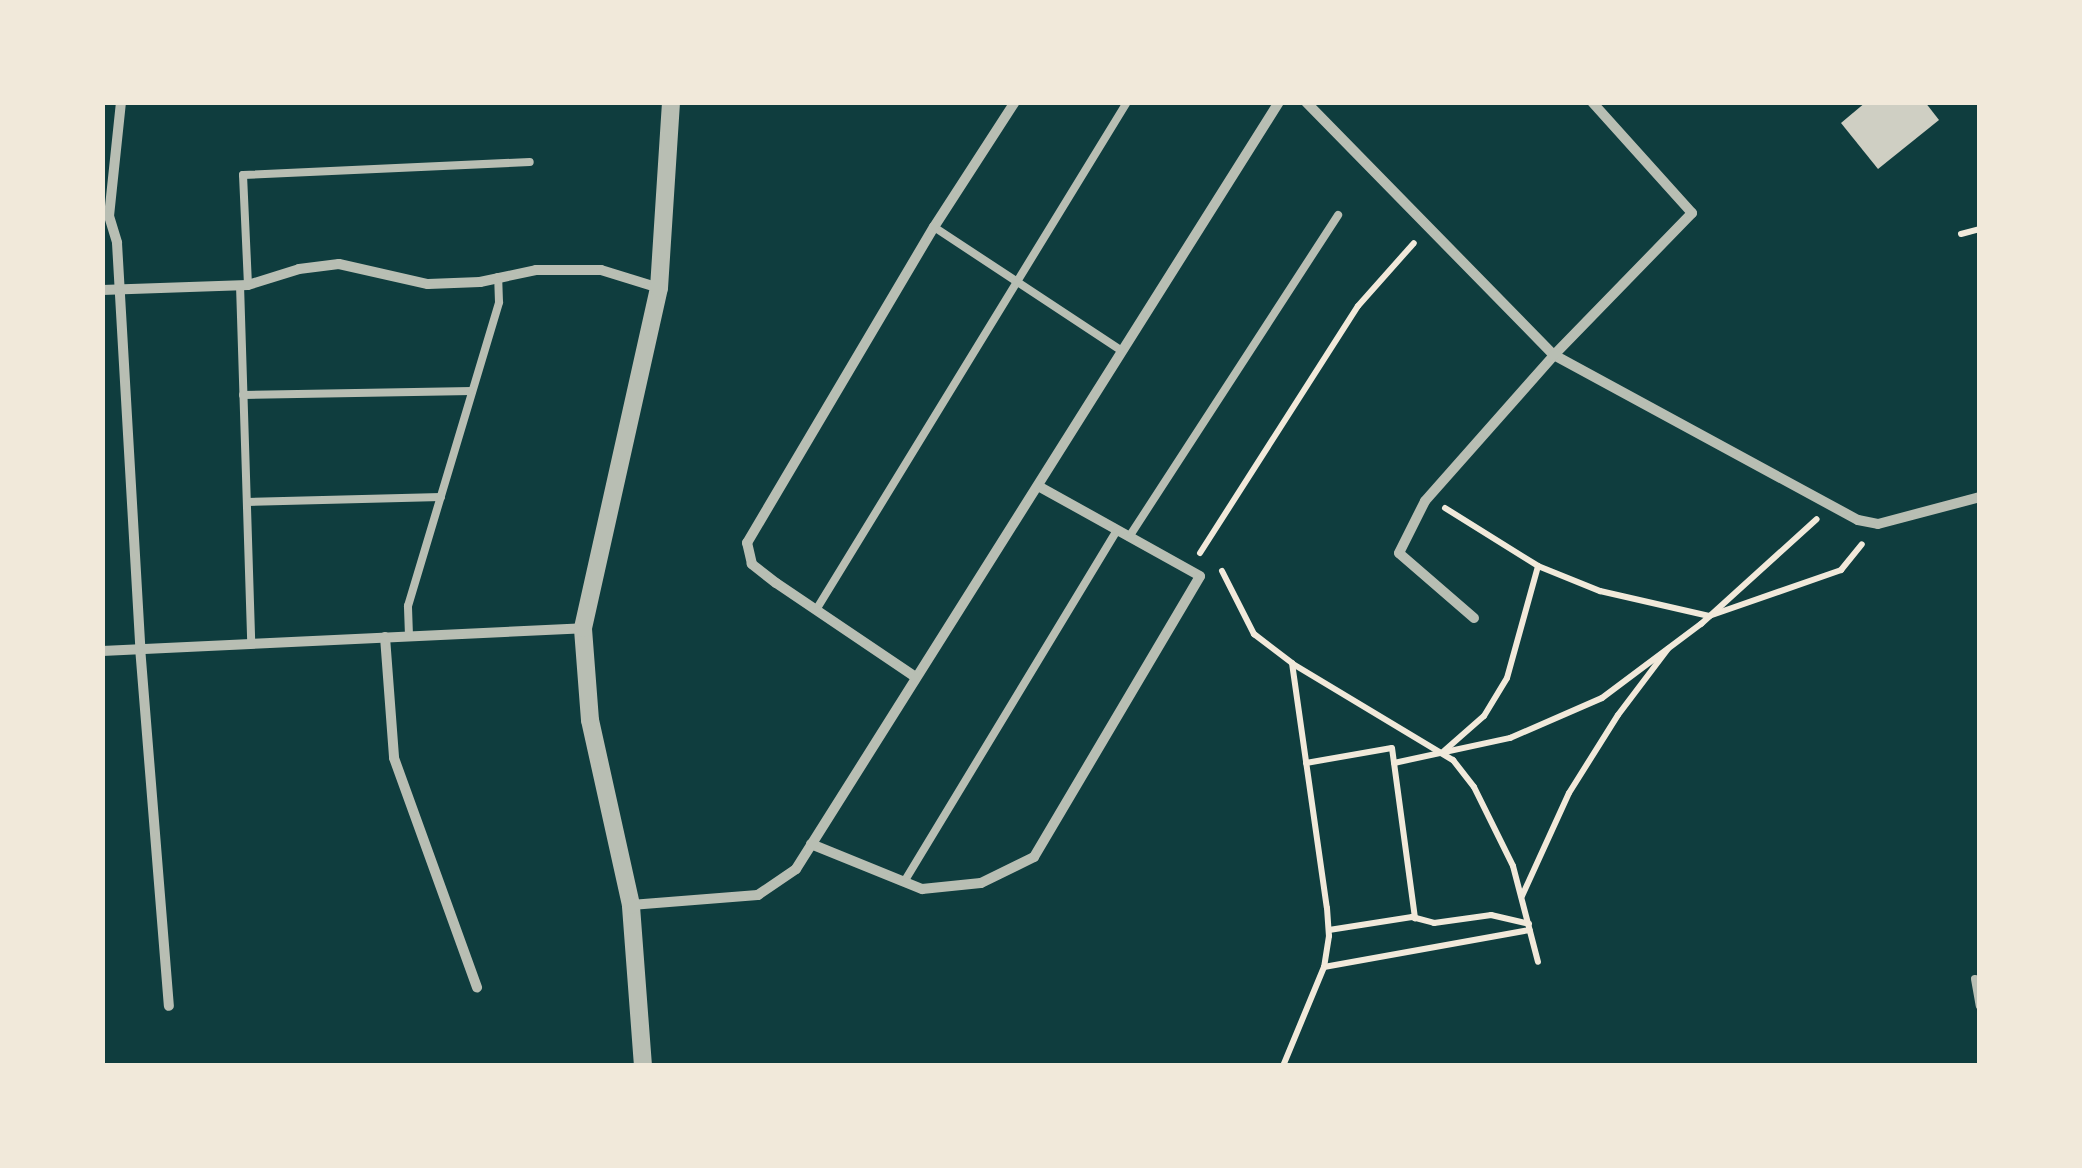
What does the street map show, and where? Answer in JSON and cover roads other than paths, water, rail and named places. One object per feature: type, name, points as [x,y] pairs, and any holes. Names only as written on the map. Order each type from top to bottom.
[{"type":"street","points":[[121,102],[109,216],[118,243],[140,647],[170,1006]]},
{"type":"street","points":[[642,1066],[631,905],[590,720],[583,628],[659,288],[671,102]]},
{"type":"street","points":[[914,676],[752,564],[748,543],[934,227],[1014,102]]},
{"type":"street","points":[[631,905],[758,895],[796,869],[1279,102]]},
{"type":"street","points":[[1306,102],[1554,356],[1829,508],[1878,524],[1980,496]]},
{"type":"street","points":[[1474,618],[1398,554],[1429,496],[1554,356],[1692,213],[1592,102]]},
{"type":"street","points":[[102,290],[244,285],[299,269],[339,264],[428,284],[536,270],[601,270],[659,288]]},
{"type":"street","points":[[812,844],[922,889],[981,883],[1034,856],[1200,576],[1038,486]]},
{"type":"street","points":[[102,651],[583,628]]},
{"type":"street","points":[[385,637],[394,758],[477,988]]},
{"type":"lane","points":[[816,610],[1127,102]]},
{"type":"lane","points":[[251,642],[243,395],[244,175],[530,162]]},
{"type":"lane","points":[[1129,537],[1338,215]]},
{"type":"lane","points":[[934,227],[1122,351]]},
{"type":"lane","points":[[409,636],[408,606],[499,302],[498,277]]},
{"type":"lane","points":[[243,395],[472,390]]},
{"type":"lane","points":[[246,502],[441,497]]},
{"type":"lane","points":[[904,882],[1117,530]]},
{"type":"lane","points":[[1976,979],[1980,1006]]}]
